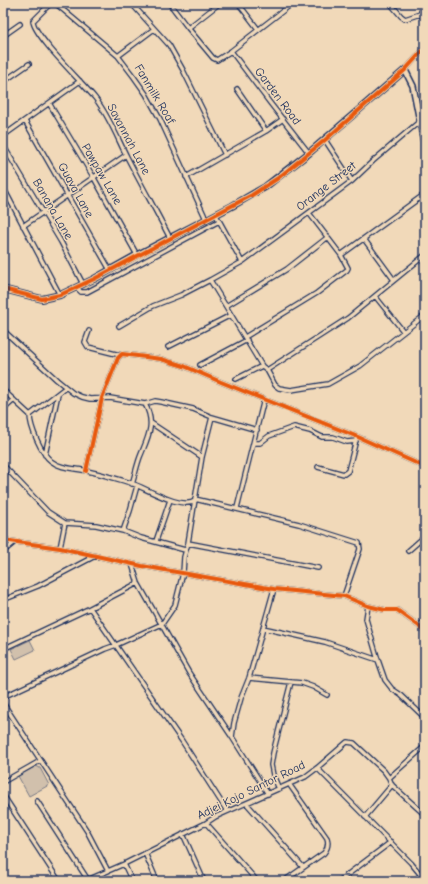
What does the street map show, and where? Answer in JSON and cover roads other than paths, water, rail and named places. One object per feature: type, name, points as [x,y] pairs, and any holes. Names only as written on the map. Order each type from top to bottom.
[{"type":"street","name":"Savannah Lane","points":[[51,3],[33,21],[33,26],[95,98],[107,117],[170,238]]},
{"type":"street","name":"Fanmilk Roaf","points":[[55,3],[118,56],[146,94],[160,119],[206,219]]},
{"type":"street","points":[[131,3],[169,45],[225,155]]},
{"type":"street","points":[[169,3],[213,58],[217,60],[293,3]]},
{"type":"street","points":[[188,28],[220,3]]},
{"type":"street","points":[[238,3],[258,29]]},
{"type":"street","points":[[390,3],[404,19],[420,14],[425,4]]},
{"type":"street","points":[[420,14],[425,19]]},
{"type":"street","points":[[3,36],[20,24]]},
{"type":"street","points":[[118,56],[154,29]]},
{"type":"street","points":[[3,289],[42,300],[60,295],[77,288],[265,187],[325,140],[404,70],[425,48]]},
{"type":"street","name":"Garden Road","points":[[231,51],[282,120],[309,153]]},
{"type":"street","points":[[3,82],[29,64]]},
{"type":"street","points":[[404,70],[412,82],[425,147]]},
{"type":"street","points":[[3,136],[80,81]]},
{"type":"street","points":[[237,89],[266,131]]},
{"type":"street","name":"Pawpaw Lane","points":[[49,103],[94,178],[137,255]]},
{"type":"street","points":[[186,177],[266,131],[282,120]]},
{"type":"street","name":"Guava Lane","points":[[25,121],[110,270]]},
{"type":"street","name":"Orange Street","points":[[119,326],[153,306],[181,295],[242,262],[352,181],[420,121]]},
{"type":"street","points":[[325,140],[352,181]]},
{"type":"street","name":"Banana Lane","points":[[3,145],[43,212],[83,284]]},
{"type":"street","points":[[23,226],[126,156]]},
{"type":"street","points":[[3,187],[60,295]]},
{"type":"street","points":[[341,255],[425,194]]},
{"type":"street","points":[[200,365],[246,339],[317,293],[347,270],[348,268],[341,255],[310,213]]},
{"type":"street","points":[[216,214],[242,262]]},
{"type":"street","points":[[77,288],[81,292],[87,292],[219,221]]},
{"type":"street","points":[[226,306],[286,269],[328,238]]},
{"type":"street","points":[[364,239],[394,280]]},
{"type":"street","points":[[267,370],[348,318],[425,255]]},
{"type":"street","points":[[210,280],[275,385],[279,388],[291,390],[328,384],[360,366],[425,314]]},
{"type":"street","points":[[375,296],[403,331]]},
{"type":"street","points":[[168,347],[231,314]]},
{"type":"street","points":[[3,330],[65,388],[82,397],[90,399],[102,398],[145,404],[156,401],[193,409],[212,417],[257,430]]},
{"type":"street","points":[[89,331],[85,342],[88,347],[120,355],[161,359],[184,366],[425,467]]},
{"type":"street","points":[[86,471],[102,398],[120,355]]},
{"type":"street","points":[[236,380],[262,366]]},
{"type":"street","points":[[30,415],[65,388]]},
{"type":"street","points":[[3,390],[30,415],[32,426],[45,455],[58,465],[132,484],[170,500],[187,504],[195,500],[237,508],[299,524],[359,543],[360,549],[344,596]]},
{"type":"street","points":[[45,455],[58,394]]},
{"type":"street","points":[[237,508],[264,399]]},
{"type":"street","points":[[3,410],[14,400]]},
{"type":"street","points":[[132,484],[151,423],[145,404]]},
{"type":"street","points":[[3,697],[162,624],[175,605],[183,574],[185,550],[188,543],[202,457],[212,417]]},
{"type":"street","points":[[151,423],[202,457]]},
{"type":"street","points":[[254,443],[260,443],[269,436],[294,427],[310,431],[322,437],[333,437],[347,442],[357,439]]},
{"type":"street","points":[[318,467],[346,474],[357,439]]},
{"type":"street","points":[[3,465],[48,512],[65,523],[96,525],[123,531],[141,538],[185,550]]},
{"type":"street","points":[[123,531],[137,486]]},
{"type":"street","points":[[156,541],[170,500]]},
{"type":"street","points":[[60,548],[65,523]]},
{"type":"street","points":[[408,551],[425,536]]},
{"type":"street","points":[[3,540],[60,548],[183,574],[274,589],[344,596],[368,606],[385,610],[397,610],[419,626],[425,633]]},
{"type":"street","points":[[3,552],[15,542]]},
{"type":"street","points":[[188,543],[318,568]]},
{"type":"street","points":[[3,600],[38,586],[95,556]]},
{"type":"street","points":[[132,564],[138,583],[189,673],[268,794]]},
{"type":"street","points":[[3,649],[90,608],[138,583]]},
{"type":"street","points":[[232,737],[241,698],[249,678],[274,589]]},
{"type":"street","points":[[368,606],[366,619],[385,680],[392,689],[401,695],[425,718]]},
{"type":"street","points":[[90,608],[178,735],[227,811]]},
{"type":"street","points":[[419,626],[425,620]]},
{"type":"street","points":[[263,628],[325,642],[378,660]]},
{"type":"street","points":[[249,678],[302,683],[327,695]]},
{"type":"street","points":[[279,789],[272,775],[271,765],[291,682]]},
{"type":"street","points":[[3,703],[87,830],[108,871]]},
{"type":"street","name":"Adjei Kojo Santor Road","points":[[87,880],[124,864],[227,811],[247,804],[305,777],[347,742],[354,743],[384,771],[392,785]]},
{"type":"street","points":[[389,778],[425,746]]},
{"type":"street","points":[[3,782],[40,761]]},
{"type":"street","points":[[317,768],[391,842],[425,880]]},
{"type":"street","points":[[284,881],[324,853],[329,842],[328,838],[289,784]]},
{"type":"street","points":[[365,817],[392,785],[425,815]]},
{"type":"street","points":[[3,796],[59,881]]},
{"type":"street","points":[[37,801],[87,880]]},
{"type":"street","points":[[247,804],[303,867]]},
{"type":"street","points":[[206,823],[257,881]]},
{"type":"street","points":[[183,834],[204,881]]},
{"type":"street","points":[[339,881],[391,842]]},
{"type":"street","points":[[145,853],[156,881]]},
{"type":"street","points":[[124,864],[132,881]]},
{"type":"street","points":[[414,881],[421,875]]}]
